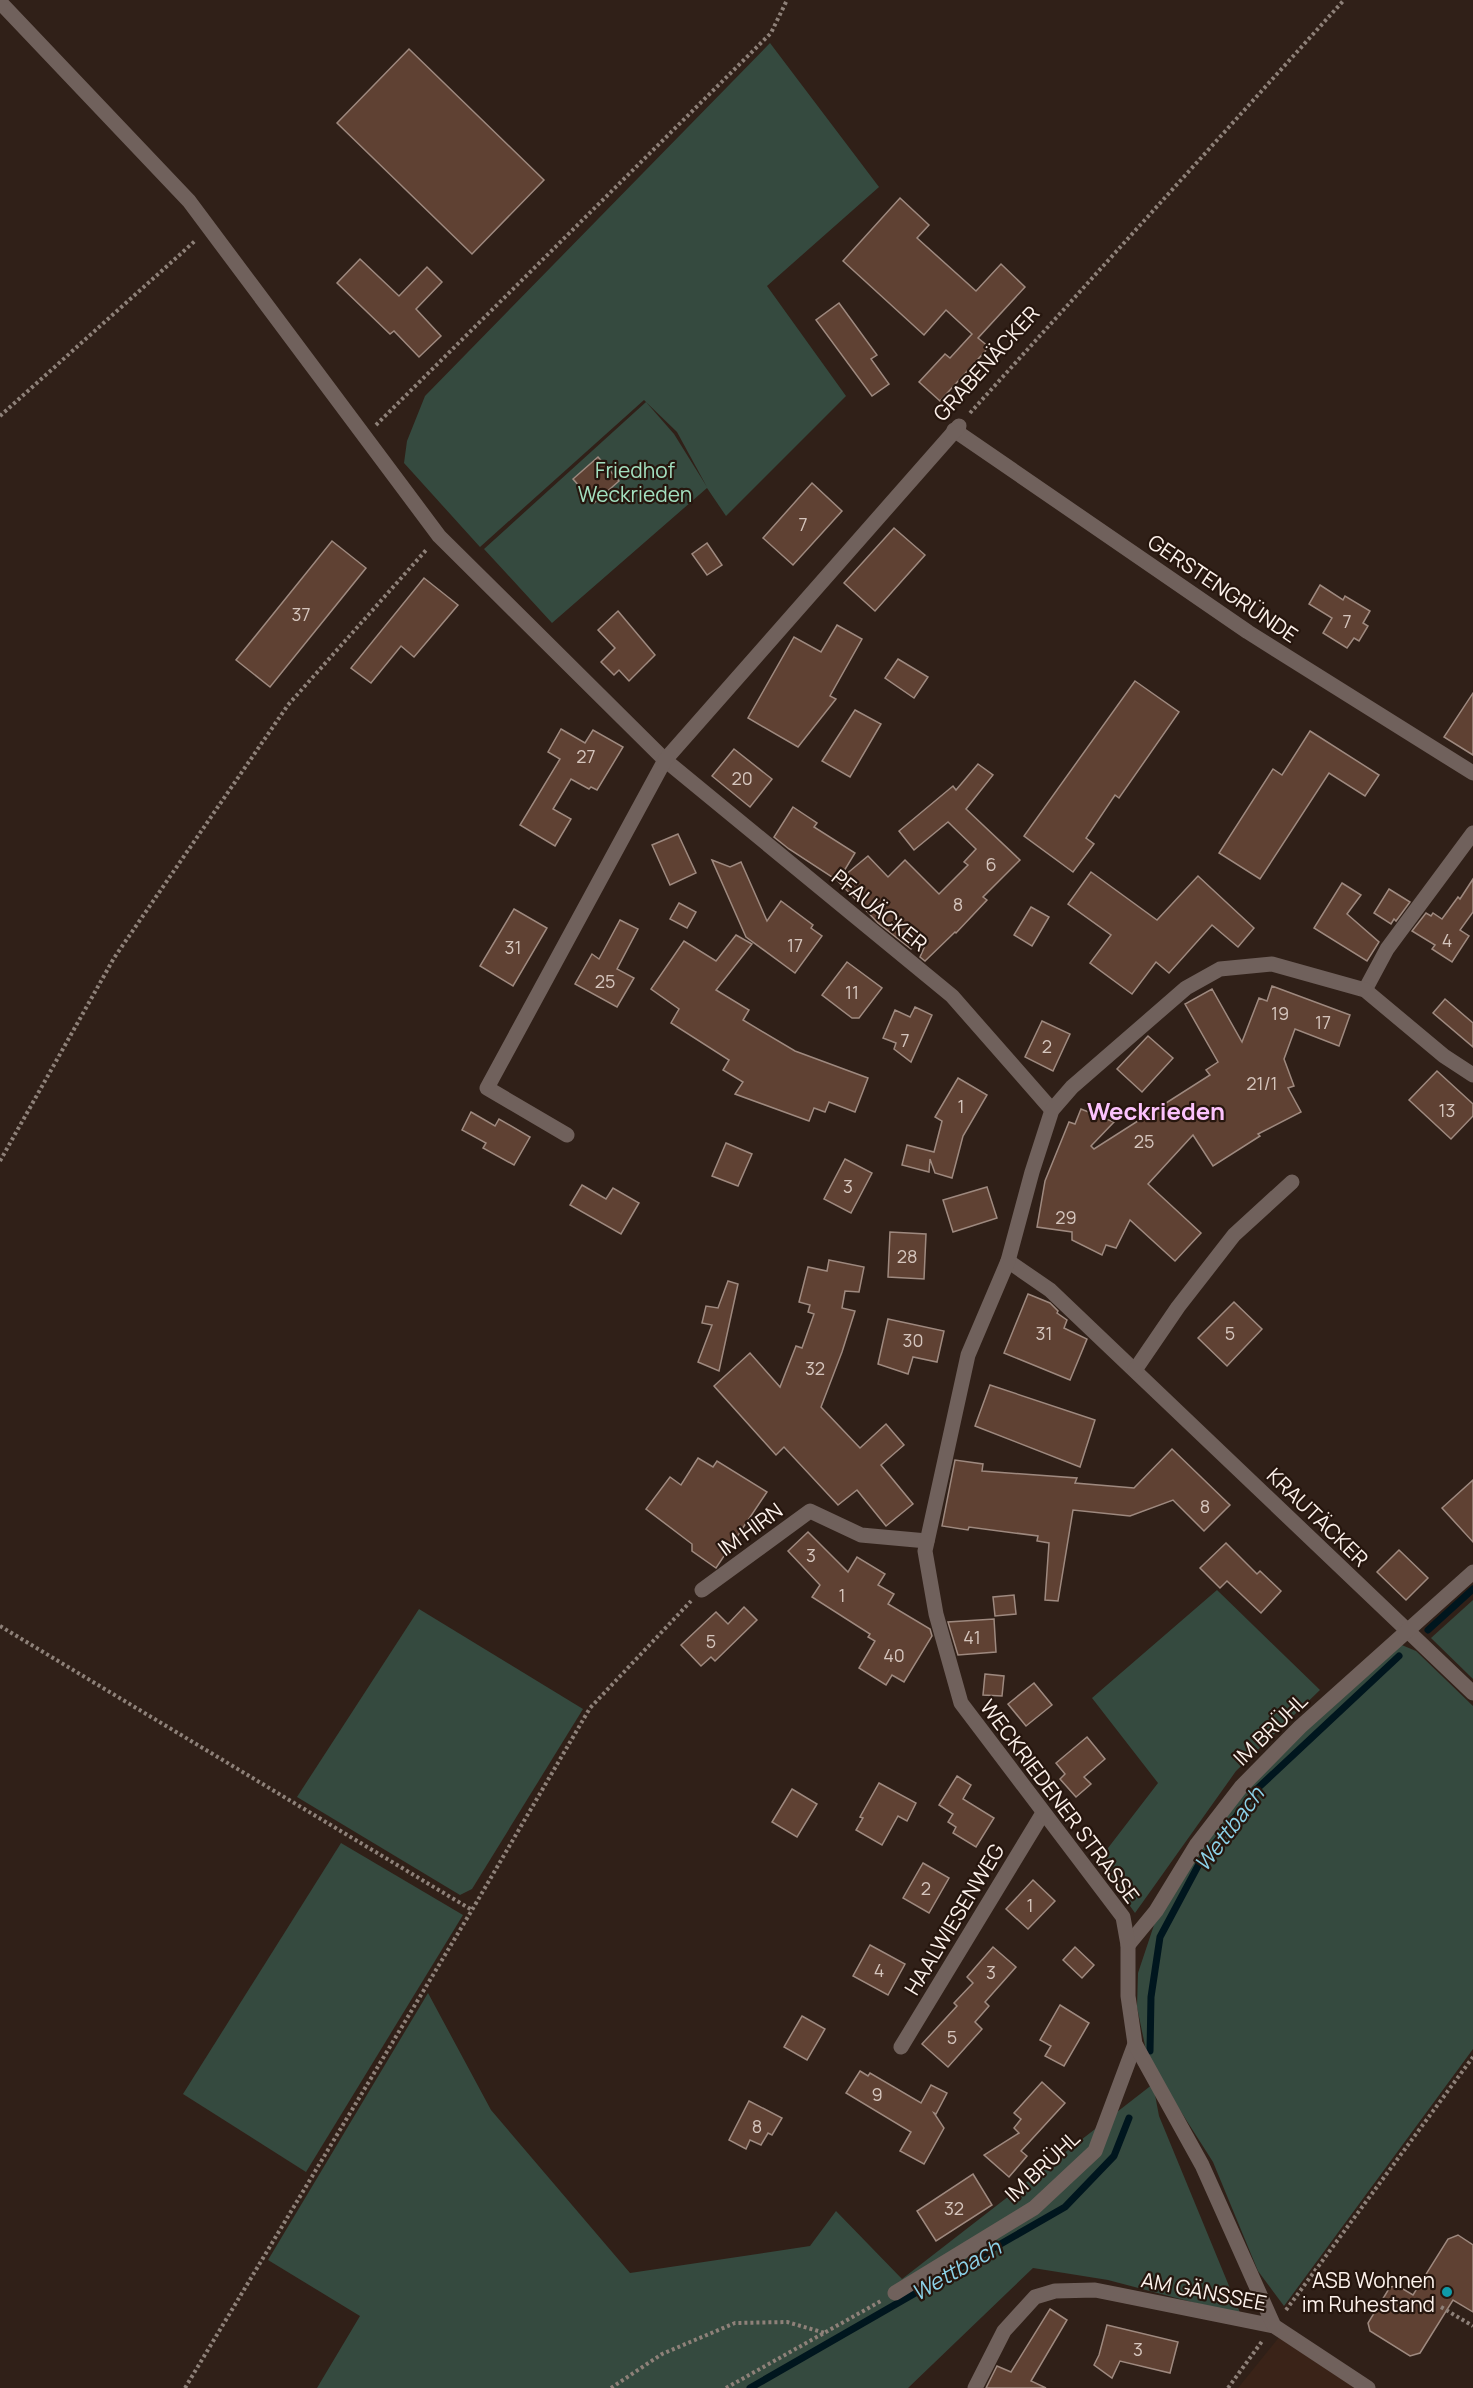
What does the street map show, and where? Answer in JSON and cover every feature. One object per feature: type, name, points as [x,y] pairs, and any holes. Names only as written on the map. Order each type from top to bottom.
[{"type":"street","name":"PFAUÄCKER","points":[[0,2],[189,201],[439,536],[665,760],[952,996],[1052,1110]]},
{"type":"street","name":"GRABENÄCKER","points":[[665,760],[956,428]]},
{"type":"street","name":"GERSTENGRÜNDE","points":[[956,428],[1248,632],[1473,773]]},
{"type":"street","points":[[567,1135],[487,1088],[665,760]]},
{"type":"street","points":[[1365,990],[1387,949],[1473,833]]},
{"type":"street","name":"WECKRIEDENER STRASSE","points":[[1274,2326],[1202,2165],[1135,2044],[1128,1996],[1128,1945],[1123,1917],[961,1703],[936,1614],[924,1551],[968,1355],[1008,1261],[1032,1172],[1052,1110],[1072,1087],[1146,1021],[1186,988],[1220,969],[1272,964],[1365,990],[1444,1056],[1473,1075]]},
{"type":"street","points":[[1135,1370],[1178,1307],[1234,1235],[1292,1182]]},
{"type":"street","name":"KRAUTÄCKER","points":[[1008,1261],[1050,1290],[1473,1693]]},
{"type":"street","name":"IM HIRN","points":[[702,1590],[810,1511],[861,1535],[927,1541]]},
{"type":"street","name":"IM BRÜHL","points":[[1128,1945],[1156,1911],[1197,1844],[1241,1787],[1300,1727],[1473,1572]]},
{"type":"street","name":"HAALWIESENWEG","points":[[901,2047],[1043,1813]]},
{"type":"street","name":"IM BRÜHL","points":[[895,2293],[1034,2208],[1095,2151],[1135,2044]]},
{"type":"street","name":"AM GÄNSSEE","points":[[975,2388],[1004,2331],[1035,2297],[1055,2291],[1095,2290],[1274,2326]]},
{"type":"street","points":[[1274,2326],[1368,2388]]},
{"type":"path","points":[[364,436],[771,33],[787,0]]},
{"type":"path","name":"GRABENÄCKER","points":[[956,428],[1344,0]]},
{"type":"path","points":[[0,416],[209,228]]},
{"type":"path","points":[[0,1161],[114,958],[281,715],[439,536]]},
{"type":"path","points":[[185,2388],[472,1910],[590,1708],[702,1590]]},
{"type":"path","points":[[0,1626],[472,1910]]},
{"type":"path","points":[[1274,2326],[1473,2057]]},
{"type":"path","points":[[726,2388],[895,2293]]},
{"type":"path","points":[[1441,2307],[1473,2326]]},
{"type":"path","points":[[611,2388],[662,2354],[735,2323],[787,2322],[825,2332]]},
{"type":"path","name":"AM GÄNSSEE","points":[[1228,2388],[1274,2326]]},
{"type":"shaded area","points":[[1280,2336],[1365,2388],[1238,2388]]},
{"type":"green space","name":"Friedhof Weckrieden","points":[[770,43],[879,187],[767,286],[846,396],[726,516],[707,488],[552,623],[484,549],[646,402],[674,434],[707,487],[677,432],[644,400],[480,547],[404,463],[407,441],[425,396]]},
{"type":"green space","points":[[1217,1590],[1320,1690],[1236,1771],[1135,1913],[1098,1861],[1158,1783],[1092,1698]]},
{"type":"green space","points":[[1473,1600],[1473,1679],[1431,1638]]},
{"type":"green space","points":[[419,1609],[583,1709],[472,1889],[460,1895],[297,1797]]},
{"type":"green space","points":[[1397,1643],[1416,1651],[1473,1706],[1473,2049],[1284,2306],[1258,2271],[1213,2162],[1148,2060],[1137,2007],[1138,1973],[1154,1925],[1182,1870],[1249,1779]]},
{"type":"green space","points":[[341,1843],[463,1915],[306,2172],[183,2094]]},
{"type":"green space","points":[[428,1993],[491,2110],[630,2273],[810,2246],[836,2211],[902,2279],[1153,2084],[1159,2116],[1241,2315],[1108,2280],[1033,2268],[908,2388],[317,2388],[360,2316],[268,2260]]},
{"type":"building","points":[[409,49],[544,180],[472,254],[337,123]]},
{"type":"building","points":[[900,198],[929,225],[917,238],[976,291],[1001,264],[1025,287],[978,338],[989,347],[940,401],[919,382],[945,354],[950,358],[972,334],[946,310],[924,335],[843,261]]},
{"type":"building","points":[[360,259],[399,296],[427,267],[442,282],[416,309],[441,336],[419,357],[394,331],[390,334],[337,283]]},
{"type":"building","points":[[839,303],[877,355],[871,359],[889,384],[872,396],[816,320]]},
{"type":"building","points":[[598,457],[619,481],[594,503],[573,479]]},
{"type":"building","points":[[812,483],[842,511],[793,565],[763,538]]},
{"type":"building","points":[[894,528],[925,555],[875,611],[844,583]]},
{"type":"building","points":[[332,541],[366,568],[270,687],[236,660]]},
{"type":"building","points":[[707,543],[722,565],[707,575],[692,554]]},
{"type":"building","points":[[424,578],[458,605],[414,657],[401,646],[371,683],[351,668]]},
{"type":"building","points":[[1320,585],[1343,600],[1345,596],[1370,611],[1363,623],[1368,626],[1359,641],[1354,638],[1347,648],[1323,633],[1332,618],[1309,604]]},
{"type":"building","points":[[618,611],[655,655],[629,681],[619,670],[614,675],[601,662],[615,648],[598,630]]},
{"type":"building","points":[[837,625],[862,639],[830,696],[836,699],[798,747],[748,718],[794,637],[821,652]]},
{"type":"building","points":[[898,659],[928,677],[914,698],[885,678]]},
{"type":"building","points":[[1135,681],[1179,712],[1119,798],[1115,795],[1086,838],[1094,844],[1073,872],[1024,836]]},
{"type":"building","points":[[1473,693],[1473,755],[1444,737]]},
{"type":"building","points":[[855,710],[881,724],[850,777],[822,761]]},
{"type":"building","points":[[561,729],[585,743],[593,730],[623,747],[597,790],[591,787],[589,789],[571,779],[553,809],[571,819],[555,846],[520,825],[560,759],[548,752]]},
{"type":"building","points":[[1310,731],[1379,775],[1365,796],[1329,773],[1260,879],[1219,853],[1273,769],[1282,775]]},
{"type":"building","points":[[734,749],[772,779],[750,807],[712,776]]},
{"type":"building","points":[[978,764],[993,775],[966,809],[1020,860],[983,897],[987,900],[956,933],[925,961],[920,957],[928,939],[921,935],[911,949],[878,923],[838,881],[868,856],[888,877],[905,860],[939,894],[968,865],[964,862],[976,849],[948,822],[914,850],[899,831],[953,786],[956,790]]},
{"type":"building","points":[[793,807],[817,823],[814,827],[855,853],[838,881],[774,837]]},
{"type":"building","points":[[678,834],[696,873],[670,885],[652,845]]},
{"type":"building","points":[[712,860],[730,867],[741,862],[767,921],[781,901],[813,925],[811,928],[822,936],[795,973],[746,937]]},
{"type":"building","points":[[1091,872],[1157,920],[1198,876],[1254,928],[1238,947],[1212,925],[1169,973],[1156,962],[1132,994],[1090,963],[1111,935],[1068,904]]},
{"type":"building","points":[[1473,879],[1473,912],[1460,930],[1469,936],[1452,962],[1432,949],[1435,945],[1412,931],[1426,913],[1431,916],[1433,913],[1442,919],[1458,897],[1460,899]]},
{"type":"building","points":[[1342,883],[1361,895],[1347,914],[1379,942],[1367,961],[1314,928]]},
{"type":"building","points":[[1389,889],[1410,902],[1396,921],[1394,919],[1391,924],[1374,913]]},
{"type":"building","points":[[679,903],[696,912],[687,928],[670,919]]},
{"type":"building","points":[[1031,907],[1049,917],[1032,946],[1014,935]]},
{"type":"building","points":[[514,909],[547,928],[513,986],[480,966]]},
{"type":"building","points":[[620,920],[638,929],[617,969],[634,978],[617,1007],[575,984],[592,954],[599,959]]},
{"type":"building","points":[[736,935],[752,944],[716,990],[749,1010],[743,1020],[795,1051],[868,1078],[855,1112],[829,1102],[825,1112],[814,1108],[809,1121],[735,1094],[743,1082],[723,1070],[729,1060],[671,1023],[679,1009],[651,989],[684,941],[716,961]]},
{"type":"building","points":[[847,962],[882,988],[859,1018],[852,1018],[822,995]]},
{"type":"building","points":[[1272,986],[1350,1015],[1339,1046],[1295,1029],[1284,1059],[1294,1086],[1288,1088],[1301,1112],[1258,1134],[1260,1136],[1213,1166],[1193,1135],[1148,1184],[1201,1233],[1175,1261],[1130,1220],[1116,1248],[1106,1245],[1102,1255],[1072,1240],[1072,1232],[1037,1227],[1045,1181],[1069,1122],[1075,1124],[1081,1109],[1114,1122],[1091,1146],[1094,1149],[1210,1075],[1206,1070],[1218,1062],[1185,1004],[1212,989],[1242,1042],[1259,998],[1267,1001]]},
{"type":"building","points":[[1445,999],[1473,1023],[1473,1047],[1433,1013]]},
{"type":"building","points":[[915,1007],[932,1015],[911,1062],[894,1049],[896,1043],[883,1038],[895,1010],[910,1017]]},
{"type":"building","points":[[1042,1021],[1070,1034],[1053,1071],[1025,1057]]},
{"type":"building","points":[[1148,1036],[1173,1058],[1142,1092],[1117,1069]]},
{"type":"building","points":[[1437,1071],[1473,1104],[1473,1116],[1451,1139],[1409,1100]]},
{"type":"building","points":[[958,1078],[987,1095],[963,1136],[952,1178],[935,1173],[930,1159],[929,1172],[902,1165],[907,1145],[934,1152],[942,1121],[935,1117]]},
{"type":"building","points":[[471,1112],[495,1126],[499,1119],[530,1137],[514,1165],[483,1148],[486,1143],[462,1130]]},
{"type":"building","points":[[726,1143],[752,1154],[738,1186],[712,1176]]},
{"type":"building","points":[[845,1159],[872,1173],[851,1213],[824,1199]]},
{"type":"building","points":[[582,1185],[606,1199],[613,1188],[639,1203],[621,1234],[570,1205]]},
{"type":"building","points":[[987,1187],[997,1218],[953,1232],[943,1200]]},
{"type":"building","points":[[890,1232],[926,1234],[924,1279],[888,1277]]},
{"type":"building","points":[[829,1260],[864,1267],[859,1292],[845,1291],[842,1308],[855,1311],[821,1407],[860,1448],[886,1424],[904,1445],[881,1465],[913,1504],[886,1526],[857,1490],[838,1505],[784,1447],[776,1455],[714,1386],[750,1353],[780,1387],[796,1346],[802,1348],[814,1314],[808,1312],[810,1305],[799,1302],[808,1267],[827,1271]]},
{"type":"building","points":[[728,1281],[738,1284],[719,1371],[698,1362],[712,1325],[702,1323],[706,1306],[718,1308]]},
{"type":"building","points":[[1028,1294],[1050,1303],[1058,1311],[1057,1313],[1067,1320],[1064,1328],[1087,1339],[1070,1380],[1004,1353]]},
{"type":"building","points":[[1234,1302],[1262,1329],[1227,1366],[1198,1338]]},
{"type":"building","points":[[888,1319],[944,1331],[937,1362],[913,1357],[908,1374],[878,1364]]},
{"type":"building","points":[[990,1385],[1095,1420],[1080,1467],[975,1426]]},
{"type":"building","points":[[1172,1449],[1230,1505],[1204,1531],[1173,1500],[1130,1516],[1073,1510],[1058,1601],[1045,1600],[1049,1543],[1037,1541],[1038,1536],[969,1527],[968,1530],[942,1526],[955,1460],[983,1464],[982,1471],[1077,1478],[1075,1483],[1134,1488]]},
{"type":"building","points":[[698,1458],[713,1467],[717,1461],[767,1492],[716,1568],[692,1551],[692,1544],[646,1509],[670,1477],[681,1485]]},
{"type":"building","points":[[1473,1480],[1473,1542],[1442,1508]]},
{"type":"building","points":[[808,1532],[848,1572],[857,1557],[885,1574],[878,1585],[894,1594],[888,1604],[930,1629],[932,1636],[904,1682],[892,1675],[886,1685],[859,1668],[875,1641],[868,1637],[870,1634],[812,1597],[820,1585],[788,1551]]},
{"type":"building","points":[[1226,1543],[1257,1574],[1260,1571],[1281,1591],[1261,1613],[1227,1581],[1220,1588],[1200,1568]]},
{"type":"building","points":[[1399,1550],[1428,1578],[1406,1600],[1377,1572]]},
{"type":"building","points":[[1014,1595],[1016,1614],[995,1616],[993,1597]]},
{"type":"building","points":[[744,1607],[757,1620],[715,1661],[711,1657],[701,1666],[681,1645],[716,1612],[728,1624]]},
{"type":"building","points":[[994,1619],[996,1652],[958,1655],[948,1622]]},
{"type":"building","points":[[985,1674],[1004,1676],[1002,1696],[983,1695]]},
{"type":"building","points":[[1034,1683],[1052,1705],[1026,1726],[1008,1704]]},
{"type":"building","points":[[1087,1737],[1105,1759],[1084,1777],[1091,1784],[1076,1797],[1060,1779],[1065,1774],[1056,1763]]},
{"type":"building","points":[[957,1776],[971,1785],[963,1799],[994,1818],[976,1847],[953,1833],[956,1827],[948,1822],[953,1814],[939,1805]]},
{"type":"building","points":[[879,1783],[916,1803],[907,1821],[898,1816],[882,1845],[856,1830],[863,1818],[860,1817]]},
{"type":"building","points":[[792,1789],[817,1804],[797,1837],[772,1822]]},
{"type":"building","points":[[923,1863],[949,1878],[929,1913],[903,1898]]},
{"type":"building","points":[[1033,1880],[1055,1901],[1028,1929],[1006,1909]]},
{"type":"building","points":[[870,1945],[905,1964],[888,1995],[853,1976]]},
{"type":"building","points":[[993,1947],[1016,1967],[985,2002],[989,2006],[975,2022],[982,2029],[948,2067],[922,2044],[957,2006],[954,2003],[973,1983],[967,1977]]},
{"type":"building","points":[[1075,1947],[1094,1965],[1082,1978],[1063,1960]]},
{"type":"building","points":[[1060,2005],[1089,2023],[1064,2066],[1045,2056],[1051,2046],[1040,2040]]},
{"type":"building","points":[[802,2016],[825,2029],[807,2060],[784,2047]]},
{"type":"building","points":[[860,2071],[868,2076],[870,2073],[921,2103],[931,2085],[947,2093],[936,2114],[934,2113],[944,2128],[924,2164],[900,2151],[911,2132],[846,2093]]},
{"type":"building","points":[[1042,2082],[1065,2103],[1021,2151],[1027,2156],[1009,2177],[984,2155],[1019,2133],[1014,2128],[1021,2119],[1014,2113]]},
{"type":"building","points":[[749,2101],[782,2118],[772,2135],[768,2133],[761,2145],[750,2140],[746,2149],[729,2140]]},
{"type":"building","points":[[973,2174],[992,2205],[936,2241],[917,2211]]},
{"type":"building","name":"ASB Wohnen im Ruhestand","points":[[1458,2235],[1473,2245],[1473,2312],[1453,2300],[1420,2353],[1410,2356],[1370,2331],[1368,2323],[1390,2287],[1398,2286],[1413,2295],[1448,2239]]},
{"type":"building","points":[[1050,2309],[1067,2320],[1031,2381],[1046,2388],[986,2388],[997,2366],[1011,2372]]},
{"type":"building","points":[[1107,2325],[1178,2342],[1170,2373],[1120,2361],[1112,2378],[1094,2365]]},
{"type":"waterway","name":"Wettbach","points":[[1428,1630],[1473,1589]]},
{"type":"waterway","name":"Wettbach","points":[[1150,2051],[1151,1997],[1160,1937],[1199,1864],[1259,1787],[1399,1656]]},
{"type":"waterway","name":"Wettbach","points":[[750,2388],[1065,2207],[1114,2156],[1129,2118]]},
{"type":"place","name":"ASB Wohnen im Ruhestand","points":[[1447,2292]]},
{"type":"district","name":"Weckrieden","points":[[1156,1110]]}]
